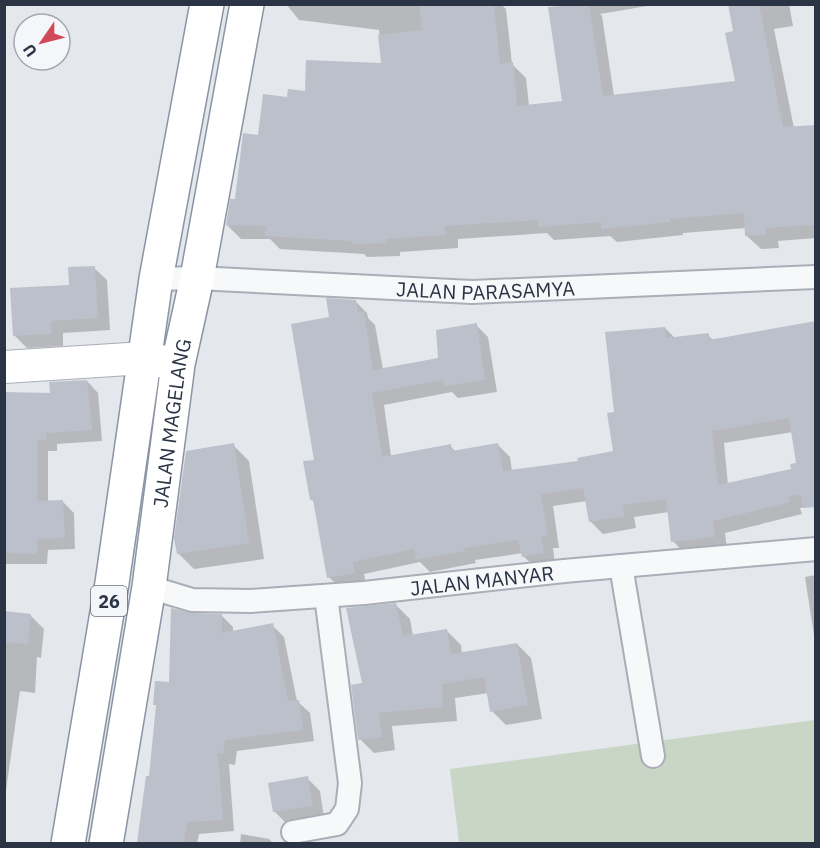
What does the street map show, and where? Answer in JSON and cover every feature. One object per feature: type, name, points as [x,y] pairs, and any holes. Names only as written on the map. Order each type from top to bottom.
[{"type":"highway","name":"JALAN MAGELANG","points":[[68,843],[112,583],[156,279],[207,4]]},
{"type":"highway","name":"JALAN MAGELANG","points":[[106,843],[149,587],[178,364],[197,278],[247,4]]},
{"type":"main road","points":[[4,367],[144,358],[178,364]]},
{"type":"street","name":"JALAN PARASAMYA","points":[[156,279],[197,278],[472,292],[816,277]]},
{"type":"street","name":"JALAN MANYAR","points":[[149,587],[192,600],[251,601],[326,596],[816,549]]},
{"type":"street","points":[[621,566],[653,756]]},
{"type":"street","points":[[293,832],[337,824],[347,809],[350,783],[326,596]]},
{"type":"green space","points":[[815,720],[815,843],[459,843],[450,769]]},
{"type":"building","points":[[419,4],[494,4],[500,64],[513,62],[517,106],[562,101],[548,7],[589,4],[603,96],[735,81],[725,33],[733,31],[728,4],[759,4],[783,127],[816,125],[816,225],[765,228],[766,235],[745,236],[744,213],[670,219],[670,222],[601,229],[601,222],[539,227],[538,220],[445,226],[445,235],[387,239],[387,243],[352,244],[352,241],[265,236],[266,226],[226,225],[230,199],[235,199],[243,133],[258,135],[263,94],[287,97],[288,89],[305,91],[306,60],[381,63],[378,35],[422,30]]},
{"type":"building","points":[[95,266],[98,318],[51,321],[51,334],[13,336],[10,288],[69,285],[68,267]]},
{"type":"building","points":[[326,298],[356,300],[358,312],[364,311],[373,370],[438,358],[436,330],[477,323],[485,380],[444,386],[443,380],[372,393],[382,457],[451,444],[452,451],[498,443],[503,471],[578,461],[577,458],[613,451],[607,413],[614,412],[605,332],[665,327],[666,338],[709,333],[709,340],[816,321],[816,507],[803,508],[801,495],[789,496],[790,502],[713,521],[715,537],[671,542],[666,499],[623,505],[625,516],[589,522],[583,488],[541,494],[548,536],[541,537],[544,553],[522,557],[518,540],[464,548],[465,551],[416,560],[414,549],[353,562],[355,573],[327,578],[313,500],[310,500],[303,461],[314,460],[291,324],[329,317]],"holes":[[[789,418],[796,463],[790,464],[791,469],[718,485],[712,431]]]},
{"type":"building","points":[[87,380],[92,430],[46,433],[46,440],[37,440],[37,501],[63,500],[65,538],[37,539],[37,554],[4,553],[4,392],[50,393],[49,382]]},
{"type":"building","points":[[234,443],[249,543],[177,554],[174,538],[186,451]]},
{"type":"building","points":[[396,603],[403,636],[447,629],[451,654],[517,643],[528,705],[490,712],[484,677],[442,684],[443,707],[379,713],[382,737],[358,740],[351,685],[362,683],[346,608]]},
{"type":"building","points":[[171,608],[191,613],[222,614],[222,633],[273,623],[288,701],[299,700],[303,730],[225,740],[223,754],[218,753],[223,820],[187,822],[184,843],[137,843],[146,776],[149,776],[156,705],[153,705],[155,681],[169,682]]},
{"type":"building","points":[[4,611],[31,614],[28,644],[4,642]]},
{"type":"building","points":[[308,776],[313,806],[273,812],[268,783]]}]
